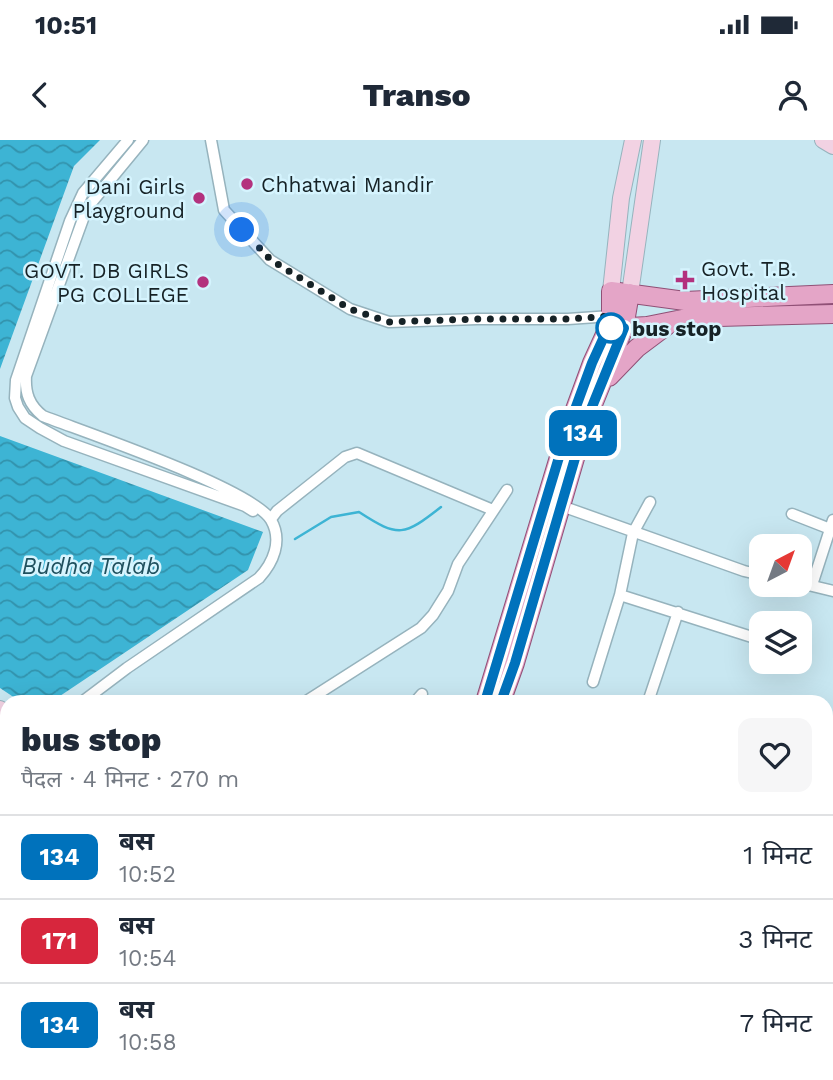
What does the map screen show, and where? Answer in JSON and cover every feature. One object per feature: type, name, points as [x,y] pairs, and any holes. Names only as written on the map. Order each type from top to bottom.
[{"type":"main road","points":[[487,695],[553,503],[600,386],[614,324],[611,291],[685,301],[833,294]]},
{"type":"main road","points":[[504,695],[515,663],[553,503],[566,434],[592,363],[629,293]]},
{"type":"main road","points":[[614,324],[719,317],[833,314]]},
{"type":"main road","points":[[600,386],[637,348],[672,322]]},
{"type":"street","points":[[128,140],[86,186],[70,221],[16,380],[15,398],[18,407],[25,418],[64,440],[245,506],[261,517],[276,536]]},
{"type":"street","points":[[91,695],[258,578],[269,568],[275,552],[276,536],[271,519],[243,496],[43,416],[34,409],[28,398],[26,376],[86,208],[143,140]]},
{"type":"street","points":[[211,140],[224,210],[271,260],[350,309],[389,322],[568,319],[614,324]]},
{"type":"street","points":[[611,291],[621,198],[633,140]]},
{"type":"street","points":[[629,293],[652,140]]},
{"type":"street","points":[[823,140],[833,146]]},
{"type":"street","points":[[271,519],[277,511],[345,457],[357,453],[493,510]]},
{"type":"street","points":[[316,695],[421,628],[448,591],[458,564],[507,489]]},
{"type":"street","points":[[593,682],[620,595],[633,533],[650,502]]},
{"type":"street","points":[[553,503],[749,572]]},
{"type":"street","points":[[792,514],[832,526],[812,585],[833,592]]},
{"type":"street","points":[[620,595],[749,636]]},
{"type":"street","points":[[650,695],[678,612]]},
{"type":"water","points":[[0,140],[100,140],[74,166],[0,369]]},
{"type":"water","name":"Budha Talab","points":[[0,436],[263,532],[248,570],[61,695],[10,695],[0,688]]},
{"type":"waterway","points":[[295,539],[331,517],[359,512],[383,526],[401,530],[418,524],[441,507]]},
{"type":"bus line","name":"134","points":[[487,695],[566,434],[592,363],[608,328],[624,328],[585,424],[504,695]]},
{"type":"place","name":"Chhatwai Mandir","points":[[247,184]]},
{"type":"place","name":"Dani Girls Playground","points":[[199,198]]},
{"type":"place","name":"Govt. T.B. Hospital","points":[[685,280]]},
{"type":"place","name":"GOVT. DB GIRLS PG COLLEGE","points":[[203,282]]},
{"type":"place","name":"bus stop","points":[[611,328]]},
{"type":"route","points":[[242,230],[271,260],[350,309],[389,322],[611,316],[608,328],[611,328]]}]
